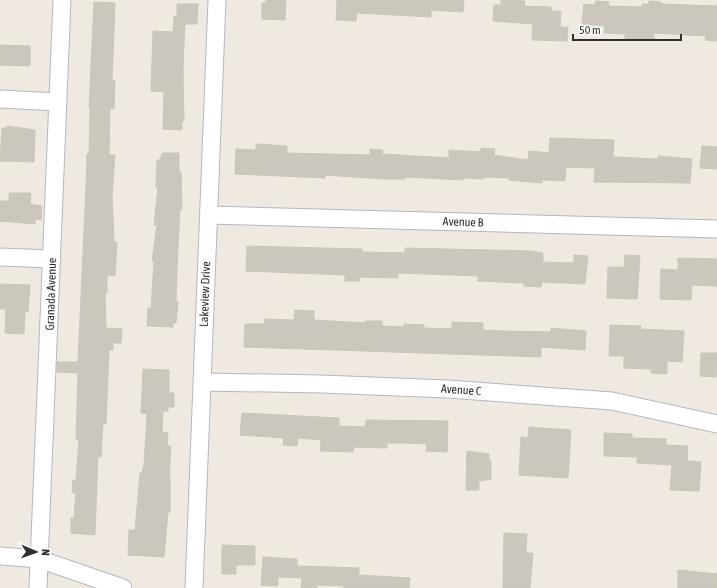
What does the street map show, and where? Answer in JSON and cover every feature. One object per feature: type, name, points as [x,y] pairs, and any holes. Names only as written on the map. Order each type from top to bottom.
[{"type":"street","name":"Granada Avenue","points":[[38,588],[62,0]]},
{"type":"street","name":"Lakeview Drive","points":[[194,588],[217,0]]},
{"type":"street","points":[[0,99],[58,102]]},
{"type":"street","name":"Avenue B","points":[[209,214],[717,229]]},
{"type":"street","points":[[0,256],[52,259]]},
{"type":"street","name":"Avenue C","points":[[202,382],[322,384],[447,389],[612,401],[717,424]]},
{"type":"street","points":[[0,556],[39,559],[123,588]]},
{"type":"building","points":[[266,0],[286,0],[285,20],[262,19],[262,3],[266,3]]},
{"type":"building","points":[[337,0],[464,0],[463,12],[431,10],[431,17],[357,13],[356,21],[336,20]]},
{"type":"building","points":[[501,0],[525,1],[524,6],[551,7],[551,11],[561,11],[560,27],[568,27],[567,41],[532,40],[533,24],[493,21],[494,5],[501,5]]},
{"type":"building","points":[[596,1],[609,2],[608,6],[642,7],[642,4],[649,4],[649,1],[661,2],[661,4],[717,6],[717,41],[705,40],[706,36],[654,33],[654,39],[625,40],[625,34],[604,33],[605,26],[582,24],[584,4],[595,5]]},
{"type":"building","points":[[94,2],[115,3],[112,81],[115,81],[114,109],[110,108],[109,155],[115,155],[112,195],[114,242],[117,242],[115,276],[107,275],[107,293],[105,292],[106,328],[122,329],[121,343],[113,343],[113,350],[109,350],[106,424],[103,424],[101,457],[98,456],[95,535],[71,533],[71,518],[74,518],[76,493],[72,492],[73,480],[76,480],[79,439],[76,439],[78,373],[57,372],[57,362],[78,362],[87,154],[89,154],[89,107]]},
{"type":"building","points":[[177,4],[198,4],[197,24],[185,24],[183,65],[184,121],[182,121],[182,130],[163,129],[164,92],[151,91],[153,31],[173,32],[174,16],[177,16]]},
{"type":"building","points":[[0,45],[30,46],[30,66],[0,65]]},
{"type":"building","points":[[7,126],[35,130],[34,162],[0,161],[2,128],[7,128]]},
{"type":"building","points":[[550,138],[614,140],[613,157],[658,159],[658,156],[692,159],[690,183],[594,182],[595,168],[566,167],[565,181],[542,180],[542,183],[509,180],[509,178],[484,177],[484,179],[463,178],[463,180],[405,177],[405,179],[384,179],[325,175],[325,178],[235,174],[236,149],[256,150],[256,144],[287,146],[287,153],[370,155],[370,149],[383,150],[382,154],[449,158],[449,150],[481,152],[481,148],[495,149],[494,155],[528,160],[529,151],[549,153]]},
{"type":"building","points":[[702,146],[717,147],[717,169],[700,168]]},
{"type":"building","points":[[162,153],[179,153],[179,172],[181,172],[182,209],[180,209],[176,302],[178,302],[176,323],[173,323],[173,327],[147,326],[148,308],[151,309],[154,261],[152,261],[157,225],[154,225],[158,187],[156,187],[157,160],[160,160]]},
{"type":"building","points":[[9,193],[31,193],[30,204],[42,206],[41,220],[35,219],[35,224],[0,221],[0,201],[9,201]]},
{"type":"building","points":[[247,246],[362,249],[362,252],[405,253],[405,248],[531,251],[543,253],[543,262],[574,263],[574,255],[588,256],[585,284],[542,282],[541,287],[524,286],[524,283],[478,281],[478,276],[398,273],[398,278],[359,277],[359,281],[345,281],[345,275],[246,271]]},
{"type":"building","points":[[625,255],[640,256],[637,299],[607,298],[608,267],[624,267]]},
{"type":"building","points":[[678,258],[717,259],[717,286],[692,285],[691,300],[660,299],[661,269],[678,270]]},
{"type":"building","points":[[0,284],[30,285],[28,312],[25,311],[24,334],[5,333],[6,309],[0,309]]},
{"type":"building","points":[[295,310],[314,311],[314,320],[365,323],[365,321],[382,321],[382,326],[404,327],[404,324],[424,325],[424,328],[452,329],[452,322],[483,323],[483,330],[551,332],[551,328],[586,331],[585,350],[541,347],[541,357],[244,347],[245,324],[264,324],[265,319],[294,320]]},
{"type":"building","points":[[610,325],[641,326],[640,329],[684,331],[682,362],[667,361],[667,374],[651,373],[651,369],[624,368],[624,356],[609,356]]},
{"type":"building","points":[[701,353],[717,353],[716,377],[700,376]]},
{"type":"building","points":[[143,369],[169,370],[169,393],[174,393],[174,407],[168,407],[168,411],[163,411],[162,432],[168,433],[167,446],[171,446],[169,478],[170,512],[168,512],[164,557],[128,555],[129,530],[135,530],[140,473],[142,473],[144,465],[147,414],[141,413]]},
{"type":"building","points":[[242,413],[339,418],[339,426],[365,427],[366,420],[448,421],[447,452],[426,451],[427,444],[404,443],[387,443],[387,448],[354,447],[353,452],[320,451],[321,440],[298,438],[297,446],[283,445],[284,438],[240,435]]},
{"type":"building","points":[[529,427],[571,430],[568,478],[519,475],[521,437],[528,438]]},
{"type":"building","points":[[604,433],[632,434],[632,438],[666,439],[666,445],[688,446],[687,461],[701,462],[699,491],[670,490],[672,465],[637,463],[637,457],[604,456]]},
{"type":"building","points":[[467,451],[489,454],[489,461],[491,461],[491,479],[479,481],[479,490],[466,490]]},
{"type":"building","points":[[504,533],[527,534],[526,553],[533,553],[530,588],[503,588]]},
{"type":"building","points":[[222,545],[255,546],[255,565],[236,565],[236,574],[222,574]]},
{"type":"building","points":[[263,557],[297,559],[297,566],[359,568],[359,575],[410,578],[409,588],[344,588],[344,586],[317,585],[317,588],[301,588],[302,578],[278,577],[278,586],[261,585]]},
{"type":"building","points":[[678,570],[717,574],[717,588],[678,588]]}]
